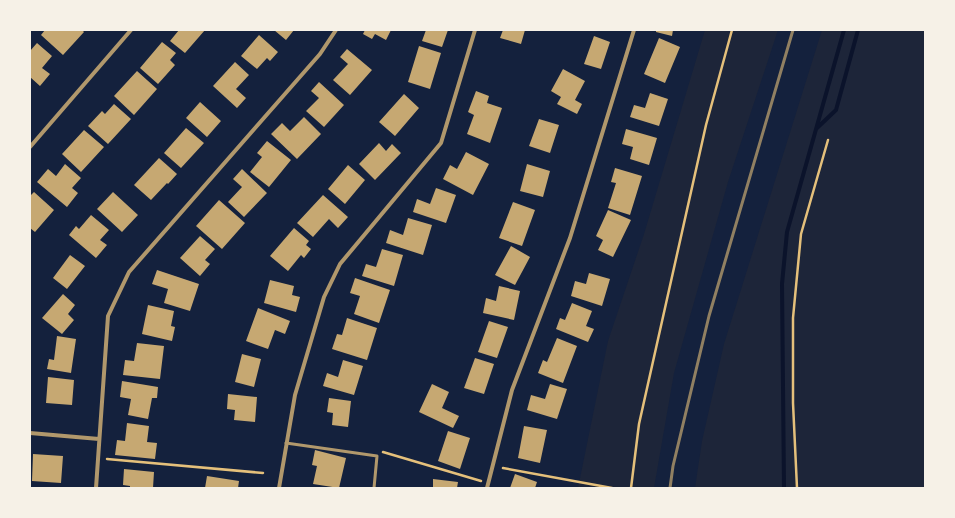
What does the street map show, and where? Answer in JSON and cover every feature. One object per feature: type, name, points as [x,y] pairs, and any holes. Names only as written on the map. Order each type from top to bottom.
[{"type":"street","points":[[30,147],[131,30]]},
{"type":"street","points":[[96,488],[108,316],[129,272],[320,54],[336,30]]},
{"type":"street","points":[[279,488],[295,395],[324,297],[340,264],[441,143],[475,30]]},
{"type":"street","points":[[487,488],[512,390],[570,238],[634,30]]},
{"type":"street","points":[[30,433],[99,439]]},
{"type":"lane","points":[[286,443],[377,456],[374,488]]},
{"type":"path","points":[[632,488],[639,424],[706,125],[732,30]]},
{"type":"path","points":[[797,488],[793,403],[793,318],[801,234],[828,140]]},
{"type":"path","points":[[383,452],[480,481]]},
{"type":"path","points":[[107,459],[263,473]]},
{"type":"path","points":[[503,468],[612,488]]},
{"type":"shaded area","points":[[705,30],[778,30],[728,182],[674,373],[654,488],[578,488],[608,341],[644,234]]},
{"type":"shaded area","points":[[822,30],[925,30],[925,488],[695,488],[702,441],[724,344]]},
{"type":"building","points":[[45,30],[82,30],[84,32],[63,55],[41,35]]},
{"type":"building","points":[[179,30],[205,30],[185,53],[170,41]]},
{"type":"building","points":[[274,30],[294,30],[286,40]]},
{"type":"building","points":[[365,30],[391,30],[386,40],[375,34],[372,39],[363,34]]},
{"type":"building","points":[[426,30],[448,30],[442,47],[422,41]]},
{"type":"building","points":[[503,30],[525,30],[521,44],[500,38]]},
{"type":"building","points":[[656,30],[673,30],[672,36],[656,32]]},
{"type":"building","points":[[259,35],[278,52],[270,61],[267,58],[257,69],[241,56]]},
{"type":"building","points":[[594,36],[610,42],[601,69],[584,64]]},
{"type":"building","points":[[659,38],[680,47],[665,83],[644,74]]},
{"type":"building","points":[[162,42],[176,53],[170,60],[175,65],[158,84],[140,68]]},
{"type":"building","points":[[37,43],[52,56],[42,68],[50,74],[40,86],[30,77],[30,51]]},
{"type":"building","points":[[419,46],[441,53],[430,89],[408,82]]},
{"type":"building","points":[[347,49],[372,70],[350,95],[333,80],[348,64],[340,57]]},
{"type":"building","points":[[235,62],[249,75],[236,89],[246,98],[237,108],[213,86]]},
{"type":"building","points":[[563,69],[585,81],[575,100],[582,104],[577,114],[557,104],[561,97],[551,91]]},
{"type":"building","points":[[137,71],[157,89],[134,115],[114,96]]},
{"type":"building","points":[[319,82],[344,105],[324,127],[306,111],[319,98],[311,91]]},
{"type":"building","points":[[476,91],[489,96],[487,103],[502,108],[490,143],[467,134],[474,115],[468,112]]},
{"type":"building","points":[[650,93],[668,99],[659,126],[630,117],[634,105],[645,108]]},
{"type":"building","points":[[404,94],[419,108],[395,136],[379,122]]},
{"type":"building","points":[[200,102],[221,121],[207,137],[186,118]]},
{"type":"building","points":[[114,104],[131,119],[108,144],[88,126],[102,111],[105,114]]},
{"type":"building","points":[[304,117],[321,134],[297,159],[271,134],[282,123],[290,131]]},
{"type":"building","points":[[539,119],[559,125],[550,153],[529,146]]},
{"type":"building","points":[[186,128],[204,143],[181,168],[164,153]]},
{"type":"building","points":[[626,129],[657,138],[649,165],[630,159],[633,147],[622,144]]},
{"type":"building","points":[[84,130],[104,147],[81,172],[62,154]]},
{"type":"building","points":[[267,141],[291,160],[269,187],[250,172],[262,157],[257,153]]},
{"type":"building","points":[[379,143],[386,151],[392,144],[401,153],[375,180],[359,164]]},
{"type":"building","points":[[466,152],[489,164],[473,195],[443,179],[450,165],[457,169]]},
{"type":"building","points":[[159,158],[177,174],[151,200],[134,185]]},
{"type":"building","points":[[65,164],[81,178],[72,188],[78,193],[67,207],[37,182],[48,169],[56,176]]},
{"type":"building","points":[[527,164],[550,171],[543,197],[520,191]]},
{"type":"building","points":[[348,165],[365,180],[345,204],[328,189]]},
{"type":"building","points":[[615,168],[642,176],[630,215],[608,208],[616,183],[611,182]]},
{"type":"building","points":[[242,169],[267,193],[244,217],[228,202],[242,187],[233,179]]},
{"type":"building","points":[[436,188],[456,195],[446,223],[413,212],[417,199],[430,204]]},
{"type":"building","points":[[34,192],[54,210],[35,232],[30,228],[30,196]]},
{"type":"building","points":[[113,192],[138,215],[122,232],[97,209]]},
{"type":"building","points":[[323,195],[348,217],[338,228],[329,219],[313,237],[297,223]]},
{"type":"building","points":[[219,200],[245,223],[222,249],[196,226]]},
{"type":"building","points":[[513,202],[535,210],[522,246],[499,238]]},
{"type":"building","points":[[608,210],[631,220],[613,257],[598,250],[603,240],[596,236]]},
{"type":"building","points":[[91,215],[109,230],[100,240],[107,245],[96,258],[69,235],[76,226],[79,229]]},
{"type":"building","points":[[408,218],[432,225],[423,255],[386,243],[390,230],[403,235]]},
{"type":"building","points":[[294,228],[309,241],[306,245],[311,249],[304,258],[301,255],[288,271],[270,256]]},
{"type":"building","points":[[200,236],[215,249],[205,260],[210,264],[200,276],[180,258]]},
{"type":"building","points":[[511,246],[530,257],[515,285],[495,275]]},
{"type":"building","points":[[382,249],[403,255],[394,286],[362,276],[366,264],[376,267]]},
{"type":"building","points":[[70,255],[85,266],[67,289],[53,278]]},
{"type":"building","points":[[157,270],[199,284],[190,311],[164,303],[168,289],[152,284]]},
{"type":"building","points":[[589,273],[610,279],[602,306],[571,296],[575,281],[586,284]]},
{"type":"building","points":[[355,278],[390,290],[379,323],[354,314],[360,296],[350,293]]},
{"type":"building","points":[[270,280],[294,286],[292,295],[300,297],[296,312],[264,303]]},
{"type":"building","points":[[499,286],[520,291],[514,320],[483,313],[486,298],[496,301]]},
{"type":"building","points":[[63,294],[75,305],[68,314],[74,320],[62,334],[42,318]]},
{"type":"building","points":[[572,303],[592,311],[586,326],[594,329],[588,342],[556,329],[560,318],[565,320]]},
{"type":"building","points":[[148,305],[174,311],[171,326],[175,327],[172,341],[142,334]]},
{"type":"building","points":[[258,308],[290,321],[285,334],[275,330],[268,349],[246,341]]},
{"type":"building","points":[[347,318],[377,328],[367,360],[332,349],[337,334],[342,335]]},
{"type":"building","points":[[489,321],[508,327],[497,358],[478,352]]},
{"type":"building","points":[[57,336],[76,339],[71,373],[47,369],[49,359],[54,360]]},
{"type":"building","points":[[557,338],[577,346],[563,383],[538,373],[543,360],[547,362]]},
{"type":"building","points":[[137,343],[164,346],[160,379],[123,375],[125,360],[134,361]]},
{"type":"building","points":[[242,354],[261,359],[254,387],[235,382]]},
{"type":"building","points":[[475,358],[494,364],[484,394],[464,388]]},
{"type":"building","points":[[343,360],[363,366],[354,395],[323,386],[327,373],[338,377]]},
{"type":"building","points":[[48,377],[74,380],[72,405],[46,403]]},
{"type":"building","points":[[122,381],[158,387],[157,398],[152,398],[148,419],[128,415],[131,399],[120,397]]},
{"type":"building","points":[[432,384],[449,392],[442,408],[459,416],[453,428],[419,412]]},
{"type":"building","points":[[550,384],[567,389],[557,419],[527,410],[531,395],[545,399]]},
{"type":"building","points":[[228,394],[257,397],[255,422],[234,420],[235,410],[227,409]]},
{"type":"building","points":[[329,398],[351,401],[348,427],[332,425],[333,413],[327,412]]},
{"type":"building","points":[[127,423],[149,426],[147,442],[157,443],[155,459],[115,455],[117,440],[125,441]]},
{"type":"building","points":[[524,426],[547,430],[540,463],[518,458]]},
{"type":"building","points":[[448,431],[470,438],[460,469],[438,461]]},
{"type":"building","points":[[315,450],[346,458],[339,488],[313,484],[317,466],[312,465]]},
{"type":"building","points":[[33,454],[63,456],[61,483],[32,481]]},
{"type":"building","points":[[124,469],[154,472],[153,488],[130,488],[130,486],[123,485]]},
{"type":"building","points":[[515,474],[537,482],[535,488],[510,488]]},
{"type":"building","points":[[207,476],[239,481],[238,488],[205,488]]},
{"type":"building","points":[[433,479],[458,482],[457,488],[433,488]]},
{"type":"waterway","points":[[784,488],[782,284],[787,232],[844,30]]},
{"type":"waterway","points":[[817,128],[836,110],[858,30]]},
{"type":"railway","points":[[670,488],[673,466],[709,316],[793,30]]}]
